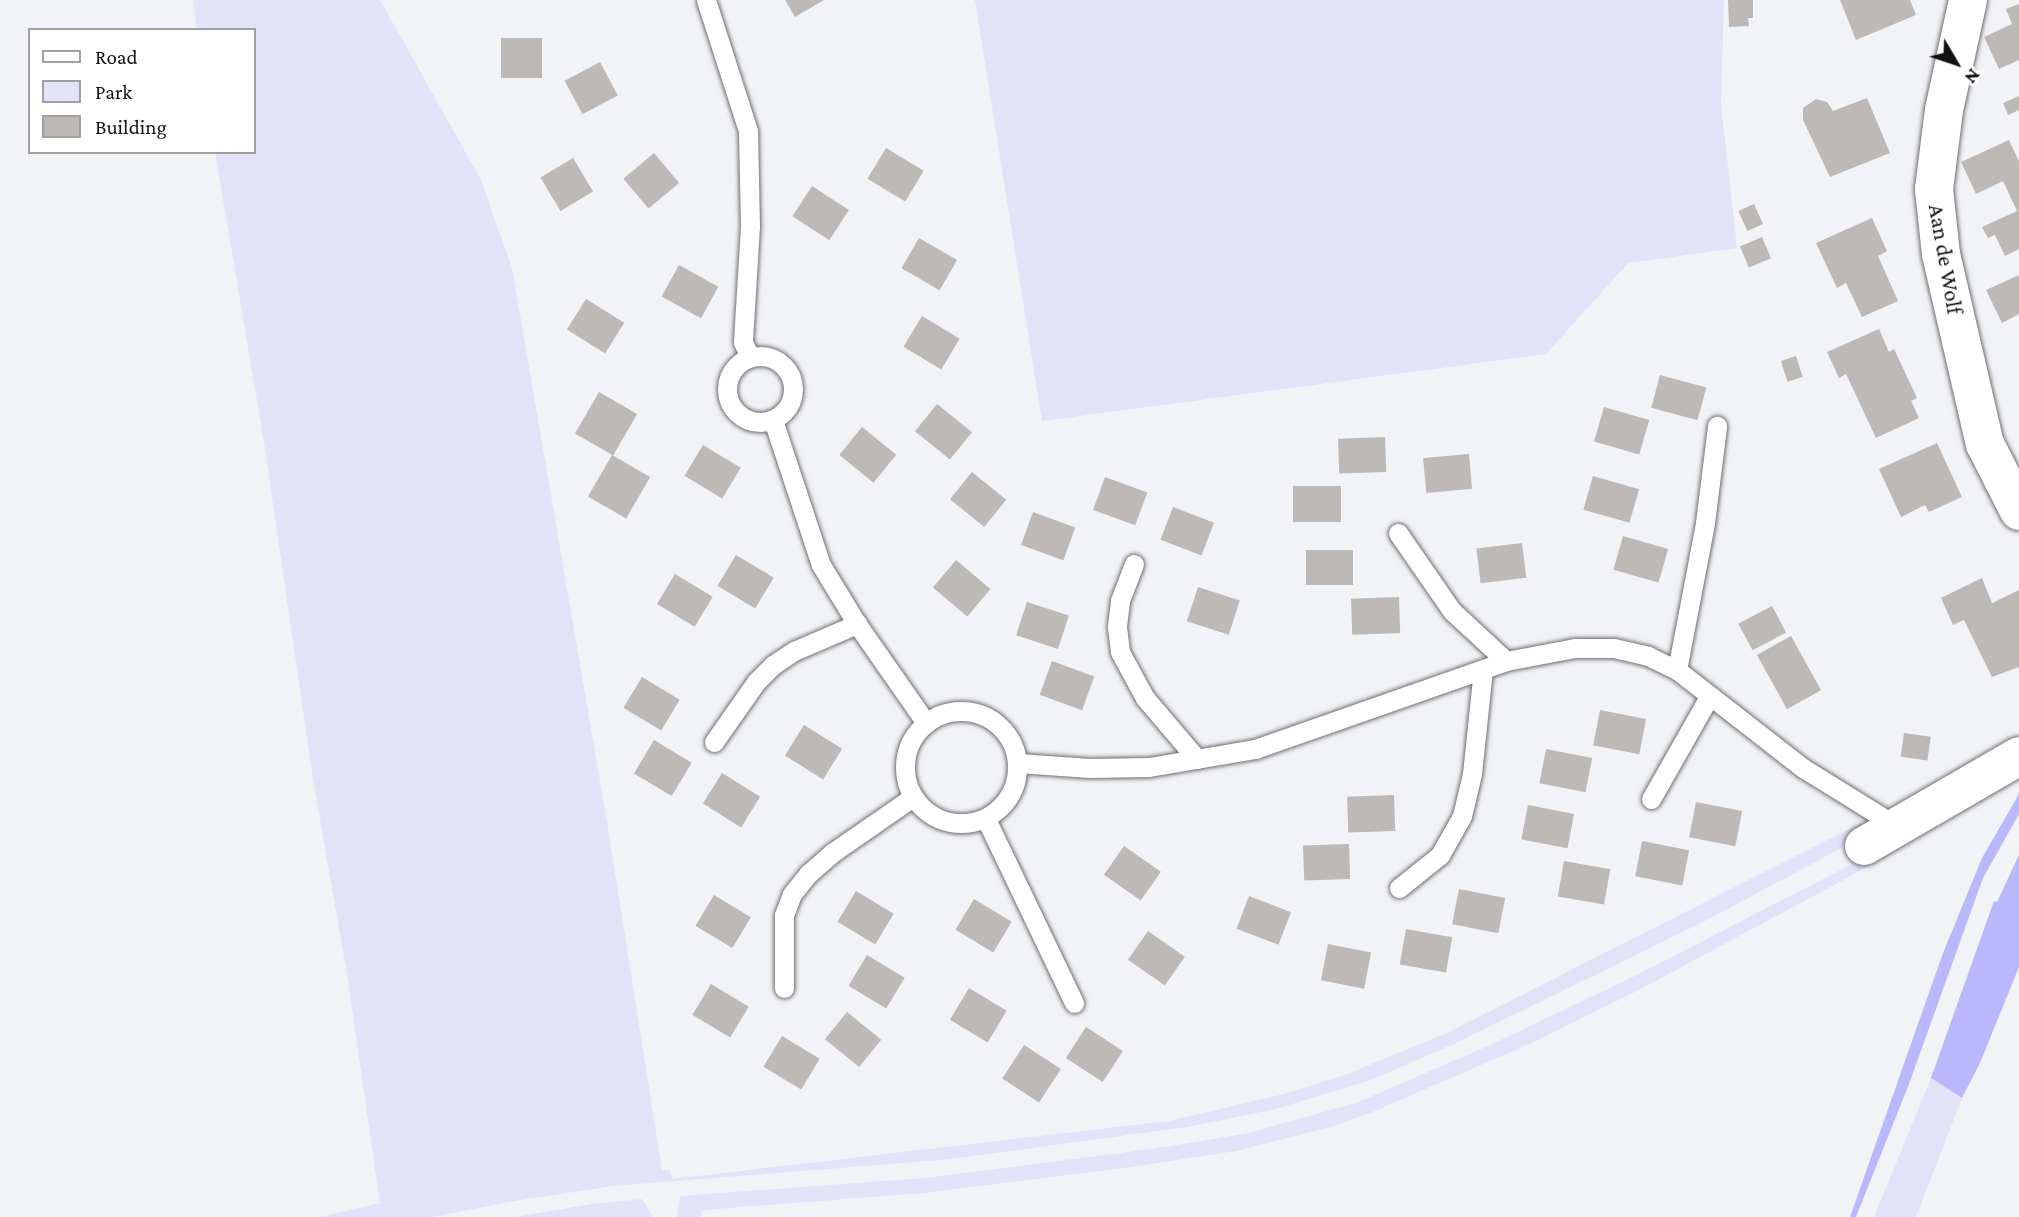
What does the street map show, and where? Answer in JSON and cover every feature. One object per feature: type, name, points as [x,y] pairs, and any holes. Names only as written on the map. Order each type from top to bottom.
[{"type":"street","name":"Aan de Wolf","points":[[1968,0],[1944,110],[1934,189],[1941,254],[1986,444],[2019,511]]},
{"type":"street","points":[[1864,846],[2019,756]]},
{"type":"lane","points":[[706,0],[748,131],[750,226],[743,342],[750,357]]},
{"type":"lane","points":[[750,357],[774,359],[792,377],[791,402],[784,413],[773,420],[758,423],[743,419],[732,408],[727,394],[728,378],[736,365],[750,357]]},
{"type":"lane","points":[[773,420],[814,546],[857,625],[926,723]]},
{"type":"lane","points":[[1677,670],[1705,523],[1717,426]]},
{"type":"lane","points":[[1398,533],[1452,611],[1506,661]]},
{"type":"lane","points":[[1135,564],[1120,601],[1117,627],[1120,652],[1146,698],[1197,759]]},
{"type":"lane","points":[[714,742],[744,698],[773,665],[794,651],[857,625]]},
{"type":"lane","points":[[1018,763],[1090,768],[1149,767],[1255,749],[1506,661],[1575,648],[1614,648],[1648,656],[1677,670],[1804,768],[1898,827]]},
{"type":"lane","points":[[1399,888],[1440,855],[1462,816],[1472,774],[1483,670]]},
{"type":"lane","points":[[1651,799],[1709,696]]},
{"type":"lane","points":[[958,711],[976,713],[992,720],[1005,731],[1014,746],[1018,763],[1010,796],[986,819],[970,824],[937,819],[924,810],[913,797],[906,782],[906,758],[914,735],[926,723],[941,714],[958,711]]},
{"type":"lane","points":[[784,988],[784,915],[792,894],[808,874],[832,853],[913,797]]},
{"type":"lane","points":[[986,819],[1074,1003]]},
{"type":"green space","points":[[193,0],[380,0],[481,180],[512,268],[607,822],[662,1170],[670,1170],[672,1179],[1169,1121],[1284,1094],[1345,1075],[1447,1033],[1861,823],[1864,828],[1860,838],[1705,921],[1458,1042],[1371,1080],[1276,1109],[1187,1127],[952,1159],[613,1186],[432,1217],[320,1217],[380,1203],[347,974],[313,779],[264,442],[215,154],[256,154],[256,28],[197,28]]},
{"type":"green space","points":[[975,0],[1724,0],[1721,105],[1737,248],[1628,263],[1546,354],[1042,421]]},
{"type":"green space","points":[[1934,822],[1935,827],[1860,871],[1637,991],[1527,1045],[1334,1126],[1236,1151],[1118,1169],[923,1193],[702,1210],[701,1217],[677,1217],[680,1196],[924,1178],[1152,1149],[1249,1133],[1356,1103],[1488,1046],[1635,976]]},
{"type":"green space","points":[[1931,1078],[1962,1098],[1916,1217],[1874,1217]]},
{"type":"green space","points":[[642,1199],[653,1217],[515,1217],[592,1204]]},
{"type":"shaded area","points":[[2019,794],[2019,814],[1983,878],[1909,1084],[1856,1217],[1850,1217],[1943,953],[1982,858]]},
{"type":"shaded area","points":[[2019,855],[2019,967],[1980,1063],[1962,1098],[1931,1078],[1994,901],[1997,902]]},
{"type":"building","points":[[785,0],[824,0],[795,17]]},
{"type":"building","points":[[1728,0],[1753,0],[1753,18],[1748,18],[1749,26],[1729,27]]},
{"type":"building","points":[[1840,0],[1910,0],[1916,15],[1856,40]]},
{"type":"building","points":[[2019,4],[2019,60],[1999,69],[1984,37],[2012,24],[2006,9]]},
{"type":"building","points":[[501,38],[542,38],[542,78],[501,78]]},
{"type":"building","points":[[600,62],[618,96],[583,114],[565,81]]},
{"type":"building","points":[[2019,96],[2019,110],[2008,115],[2003,103]]},
{"type":"building","points":[[1867,98],[1890,153],[1830,177],[1803,120],[1803,108],[1816,99],[1827,102],[1833,111]]},
{"type":"building","points":[[2009,140],[2019,161],[2019,249],[2005,256],[1995,235],[1988,238],[1982,227],[2017,211],[2003,181],[1976,194],[1961,162]]},
{"type":"building","points":[[886,148],[924,171],[905,202],[867,179]]},
{"type":"building","points":[[654,153],[679,183],[648,209],[623,179]]},
{"type":"building","points":[[573,158],[593,191],[561,211],[540,178]]},
{"type":"building","points":[[812,186],[849,210],[829,240],[792,216]]},
{"type":"building","points":[[1754,204],[1763,224],[1747,231],[1738,211]]},
{"type":"building","points":[[1872,218],[1887,251],[1878,256],[1898,301],[1862,317],[1846,283],[1837,288],[1816,243]]},
{"type":"building","points":[[1762,237],[1771,258],[1749,268],[1740,246]]},
{"type":"building","points":[[919,238],[957,260],[940,290],[902,268]]},
{"type":"building","points":[[679,265],[718,287],[701,318],[662,296]]},
{"type":"building","points":[[2019,275],[2019,314],[2002,323],[1986,290]]},
{"type":"building","points":[[586,299],[624,323],[605,353],[567,330]]},
{"type":"building","points":[[922,316],[960,339],[941,370],[903,347]]},
{"type":"building","points":[[1879,329],[1889,352],[1894,349],[1917,398],[1911,401],[1919,418],[1876,438],[1846,374],[1839,378],[1827,352]]},
{"type":"building","points":[[1796,356],[1803,377],[1788,382],[1781,361]]},
{"type":"building","points":[[1660,375],[1706,387],[1698,420],[1651,408]]},
{"type":"building","points":[[599,392],[637,414],[613,456],[575,434]]},
{"type":"building","points":[[937,404],[972,432],[950,460],[915,431]]},
{"type":"building","points":[[1604,407],[1649,420],[1639,455],[1594,442]]},
{"type":"building","points":[[862,427],[896,455],[874,483],[839,455]]},
{"type":"building","points":[[1385,437],[1386,472],[1339,474],[1338,439]]},
{"type":"building","points":[[1937,443],[1962,497],[1929,512],[1925,505],[1901,517],[1879,469]]},
{"type":"building","points":[[703,445],[741,468],[722,499],[684,476]]},
{"type":"building","points":[[1469,454],[1472,489],[1426,493],[1423,458]]},
{"type":"building","points":[[612,455],[650,477],[626,519],[588,497]]},
{"type":"building","points":[[972,472],[1006,500],[984,527],[950,499]]},
{"type":"building","points":[[1593,476],[1639,489],[1629,523],[1583,510]]},
{"type":"building","points":[[1105,477],[1147,492],[1135,525],[1093,510]]},
{"type":"building","points":[[1293,486],[1341,486],[1341,522],[1293,522]]},
{"type":"building","points":[[1173,507],[1214,523],[1202,555],[1160,540]]},
{"type":"building","points":[[1033,512],[1075,527],[1063,560],[1021,545]]},
{"type":"building","points":[[1623,536],[1668,549],[1659,583],[1613,570]]},
{"type":"building","points":[[1522,543],[1526,578],[1481,583],[1476,549]]},
{"type":"building","points":[[1306,550],[1353,550],[1353,585],[1306,585]]},
{"type":"building","points":[[736,555],[774,578],[755,609],[717,586]]},
{"type":"building","points":[[956,560],[990,589],[967,617],[933,588]]},
{"type":"building","points":[[675,574],[713,597],[695,627],[657,604]]},
{"type":"building","points":[[1982,578],[1992,603],[2019,590],[2019,667],[1992,677],[1964,620],[1953,625],[1941,598]]},
{"type":"building","points":[[1198,587],[1240,601],[1229,635],[1187,621]]},
{"type":"building","points":[[1399,597],[1400,633],[1352,635],[1351,599]]},
{"type":"building","points":[[1027,602],[1069,616],[1058,649],[1016,635]]},
{"type":"building","points":[[1772,606],[1786,632],[1753,650],[1738,624]]},
{"type":"building","points":[[1791,636],[1821,690],[1787,709],[1757,655]]},
{"type":"building","points":[[1052,661],[1094,676],[1082,710],[1040,695]]},
{"type":"building","points":[[642,677],[680,700],[661,731],[623,708]]},
{"type":"building","points":[[1600,710],[1646,719],[1639,754],[1593,745]]},
{"type":"building","points":[[804,725],[842,749],[823,779],[785,756]]},
{"type":"building","points":[[1904,733],[1931,737],[1927,761],[1901,757]]},
{"type":"building","points":[[654,740],[692,763],[672,796],[634,773]]},
{"type":"building","points":[[1546,749],[1592,758],[1585,792],[1539,783]]},
{"type":"building","points":[[722,773],[760,797],[741,827],[703,804]]},
{"type":"building","points":[[1394,795],[1395,831],[1348,833],[1347,797]]},
{"type":"building","points":[[1696,802],[1742,811],[1735,846],[1689,837]]},
{"type":"building","points":[[1528,805],[1574,814],[1567,848],[1521,839]]},
{"type":"building","points":[[1642,841],[1689,850],[1682,885],[1635,876]]},
{"type":"building","points":[[1349,844],[1350,879],[1304,881],[1303,846]]},
{"type":"building","points":[[1124,846],[1161,872],[1141,900],[1104,875]]},
{"type":"building","points":[[1564,861],[1610,869],[1604,905],[1558,896]]},
{"type":"building","points":[[1459,889],[1505,898],[1498,933],[1452,924]]},
{"type":"building","points":[[856,891],[894,914],[875,945],[837,922]]},
{"type":"building","points":[[714,895],[751,917],[732,948],[695,926]]},
{"type":"building","points":[[1249,896],[1291,912],[1278,945],[1236,929]]},
{"type":"building","points":[[974,899],[1012,922],[993,953],[955,930]]},
{"type":"building","points":[[1406,929],[1452,937],[1446,973],[1400,964]]},
{"type":"building","points":[[1148,931],[1185,957],[1165,985],[1128,960]]},
{"type":"building","points":[[1328,944],[1371,952],[1364,989],[1321,980]]},
{"type":"building","points":[[867,955],[905,978],[886,1009],[848,986]]},
{"type":"building","points":[[711,984],[749,1007],[730,1038],[692,1015]]},
{"type":"building","points":[[969,988],[1007,1011],[988,1042],[950,1020]]},
{"type":"building","points":[[847,1012],[881,1040],[859,1067],[825,1039]]},
{"type":"building","points":[[1086,1027],[1123,1051],[1103,1082],[1066,1058]]},
{"type":"building","points":[[782,1036],[820,1059],[801,1090],[763,1067]]},
{"type":"building","points":[[1024,1045],[1061,1069],[1039,1103],[1002,1079]]}]
